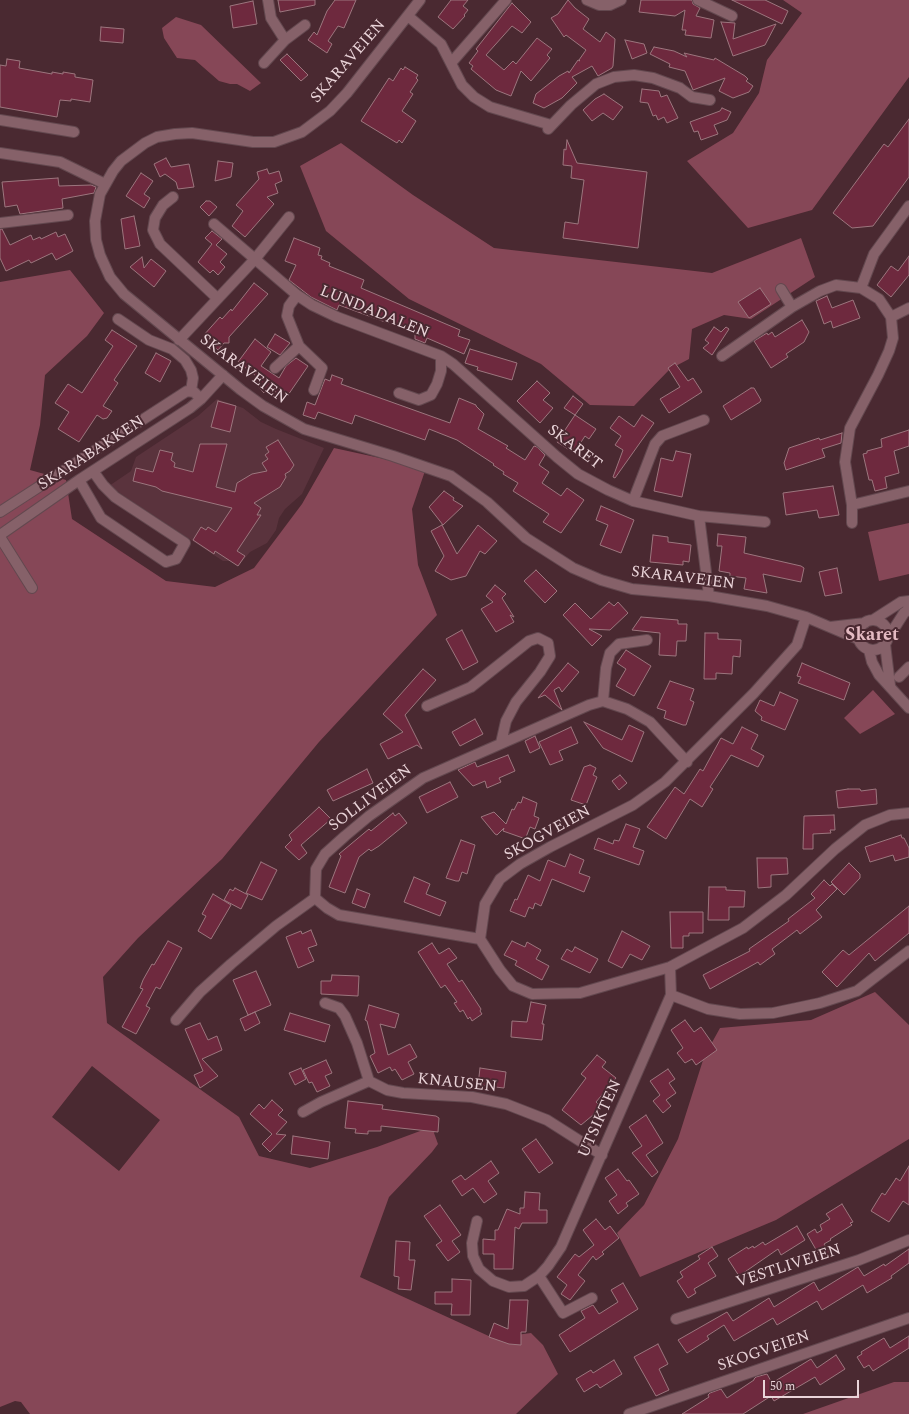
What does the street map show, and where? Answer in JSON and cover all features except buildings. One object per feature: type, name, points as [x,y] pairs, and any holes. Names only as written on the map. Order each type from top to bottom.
[{"type":"street","points":[[268,0],[271,18],[285,40]]},
{"type":"street","name":"SKARAVEIEN","points":[[420,0],[347,93],[330,111],[302,132],[274,142],[253,142],[192,133],[157,137],[126,156],[112,171],[100,194],[95,221],[96,240],[100,255],[110,277],[124,294],[179,340],[263,406],[304,429],[393,456],[451,476],[487,502],[526,538],[573,568],[601,580],[632,589],[709,596],[767,606],[806,617],[858,639]]},
{"type":"street","points":[[451,63],[506,0]]},
{"type":"street","points":[[587,0],[599,5],[610,5],[621,0]]},
{"type":"street","points":[[698,0],[732,16]]},
{"type":"street","points":[[408,16],[441,44],[462,85],[474,97],[490,107],[550,127],[596,84],[614,77],[634,75],[653,78],[680,88],[692,97],[710,100]]},
{"type":"street","points":[[264,62],[285,40],[305,25]]},
{"type":"street","points":[[0,120],[74,132]]},
{"type":"street","points":[[0,153],[60,162],[105,184]]},
{"type":"street","points":[[172,197],[163,205],[155,218],[153,230],[160,244],[217,298]]},
{"type":"street","points":[[861,288],[874,254],[909,206]]},
{"type":"street","points":[[0,224],[68,216]]},
{"type":"street","points":[[179,340],[255,259],[289,217]]},
{"type":"street","name":"LUNDADALEN","points":[[214,224],[297,295],[337,317],[441,356],[453,364]]},
{"type":"street","points":[[722,356],[792,307],[820,291],[836,285],[861,288],[879,299],[891,317],[893,338],[889,351],[850,428],[845,462],[852,505],[852,523]]},
{"type":"street","points":[[781,289],[792,307]]},
{"type":"street","name":"LUNDADALEN","points":[[297,295],[289,306],[287,316],[299,346],[322,368],[314,390]]},
{"type":"street","points":[[891,317],[909,308]]},
{"type":"street","points":[[118,319],[149,340],[172,349],[185,360],[191,370],[193,378],[191,391],[201,399]]},
{"type":"street","points":[[275,368],[299,346]]},
{"type":"street","name":"LUNDADALEN","points":[[399,393],[419,400],[431,395],[437,384],[441,371],[441,356]]},
{"type":"street","name":"SKARET","points":[[453,364],[557,458],[578,474],[633,501],[698,516],[765,522]]},
{"type":"street","name":"SKARABAKKEN","points":[[0,536],[79,480],[180,415],[201,399],[223,375]]},
{"type":"street","name":"SKARABAKKEN","points":[[0,512],[187,392],[191,391]]},
{"type":"street","points":[[633,501],[655,444],[662,436],[704,420]]},
{"type":"street","points":[[79,480],[101,518],[166,562],[176,559],[185,543],[115,497],[103,485],[93,471]]},
{"type":"street","points":[[852,505],[909,491]]},
{"type":"street","points":[[698,516],[709,596]]},
{"type":"street","points":[[0,536],[32,588]]},
{"type":"street","points":[[909,601],[901,602],[869,622],[858,632],[858,639],[863,646],[869,650],[874,650],[886,641],[904,613],[909,609]]},
{"type":"street","name":"SKOGVEIEN","points":[[480,939],[485,904],[500,879],[520,864],[633,805],[665,782],[687,762],[797,645],[806,617]]},
{"type":"street","points":[[869,622],[878,621],[886,628],[890,685]]},
{"type":"street","name":"SKARAVEIEN","points":[[830,627],[869,622]]},
{"type":"street","points":[[427,706],[471,687],[529,641],[538,638],[548,643],[550,656],[540,672],[516,702],[506,721],[501,743]]},
{"type":"street","points":[[647,640],[619,644],[610,653],[606,668],[603,701],[627,709],[650,722],[687,762]]},
{"type":"street","points":[[869,650],[872,662],[879,675],[890,685],[909,708]]},
{"type":"street","points":[[899,676],[909,667]]},
{"type":"street","name":"SOLLIVEIEN","points":[[315,898],[316,869],[325,854],[369,816],[423,778],[576,710],[603,701]]},
{"type":"street","points":[[176,1020],[200,992],[231,964],[276,926],[315,898],[327,908],[339,915],[480,939],[500,970],[513,986],[532,994],[580,992],[670,966],[743,928],[786,895],[835,849],[866,825],[890,815],[909,813]]},
{"type":"street","points":[[671,995],[708,1008],[740,1014],[773,1013],[820,1003],[857,991],[909,951]]},
{"type":"street","name":"UTSIKTEN","points":[[477,1221],[472,1243],[473,1256],[479,1269],[493,1281],[509,1287],[524,1286],[539,1276],[548,1266],[561,1247],[671,995],[670,966]]},
{"type":"street","points":[[303,1112],[321,1102],[369,1082],[357,1043],[345,1016],[339,1008],[325,1003]]},
{"type":"street","name":"KNAUSEN","points":[[369,1082],[387,1090],[403,1093],[472,1098],[506,1104],[546,1120],[602,1155]]},
{"type":"street","name":"VESTLIVEIEN","points":[[676,1319],[859,1260],[909,1240]]},
{"type":"street","points":[[539,1276],[563,1313],[592,1298]]},
{"type":"street","name":"SKOGVEIEN","points":[[628,1414],[909,1318]]},
{"type":"shaded area","points":[[783,0],[909,0],[909,77],[812,210],[748,228],[687,161],[733,133],[759,93],[767,60],[802,13]]},
{"type":"shaded area","points":[[176,17],[201,25],[261,83],[250,91],[237,84],[219,81],[195,60],[177,58],[164,38],[162,28]]},
{"type":"shaded area","points":[[341,143],[413,195],[494,248],[712,273],[801,238],[815,277],[751,319],[724,315],[692,329],[689,359],[670,369],[634,406],[590,405],[541,364],[409,299],[326,231],[300,166]]},
{"type":"shaded area","points":[[70,270],[104,313],[87,336],[45,375],[40,425],[30,470],[66,480],[72,519],[166,581],[215,587],[254,568],[302,504],[334,448],[426,468],[412,509],[418,565],[437,615],[319,742],[222,859],[138,938],[103,977],[107,1023],[239,1117],[259,1156],[310,1168],[377,1147],[439,1124],[434,1133],[438,1144],[389,1197],[360,1277],[493,1338],[531,1333],[543,1345],[558,1374],[516,1414],[30,1414],[21,1402],[15,1401],[0,1407],[0,282]],"holes":[[[92,1066],[160,1120],[119,1171],[52,1117]]]},
{"type":"shaded area","points":[[217,399],[243,408],[261,422],[276,429],[324,448],[302,494],[285,509],[279,518],[276,530],[267,543],[250,552],[238,566],[230,561],[223,561],[109,486],[131,471],[136,457],[198,416]]},
{"type":"shaded area","points":[[909,523],[909,574],[879,581],[868,532]]},
{"type":"shaded area","points":[[873,690],[895,714],[860,734],[844,718]]},
{"type":"shaded area","points":[[875,992],[909,1025],[909,1139],[776,1220],[640,1277],[617,1233],[644,1205],[678,1139],[704,1057],[720,1028],[811,1020]]},
{"type":"shaded area","points":[[894,1382],[909,1382],[909,1414],[803,1414]]},
{"type":"district","name":"Skaret","points":[[872,636]]}]
